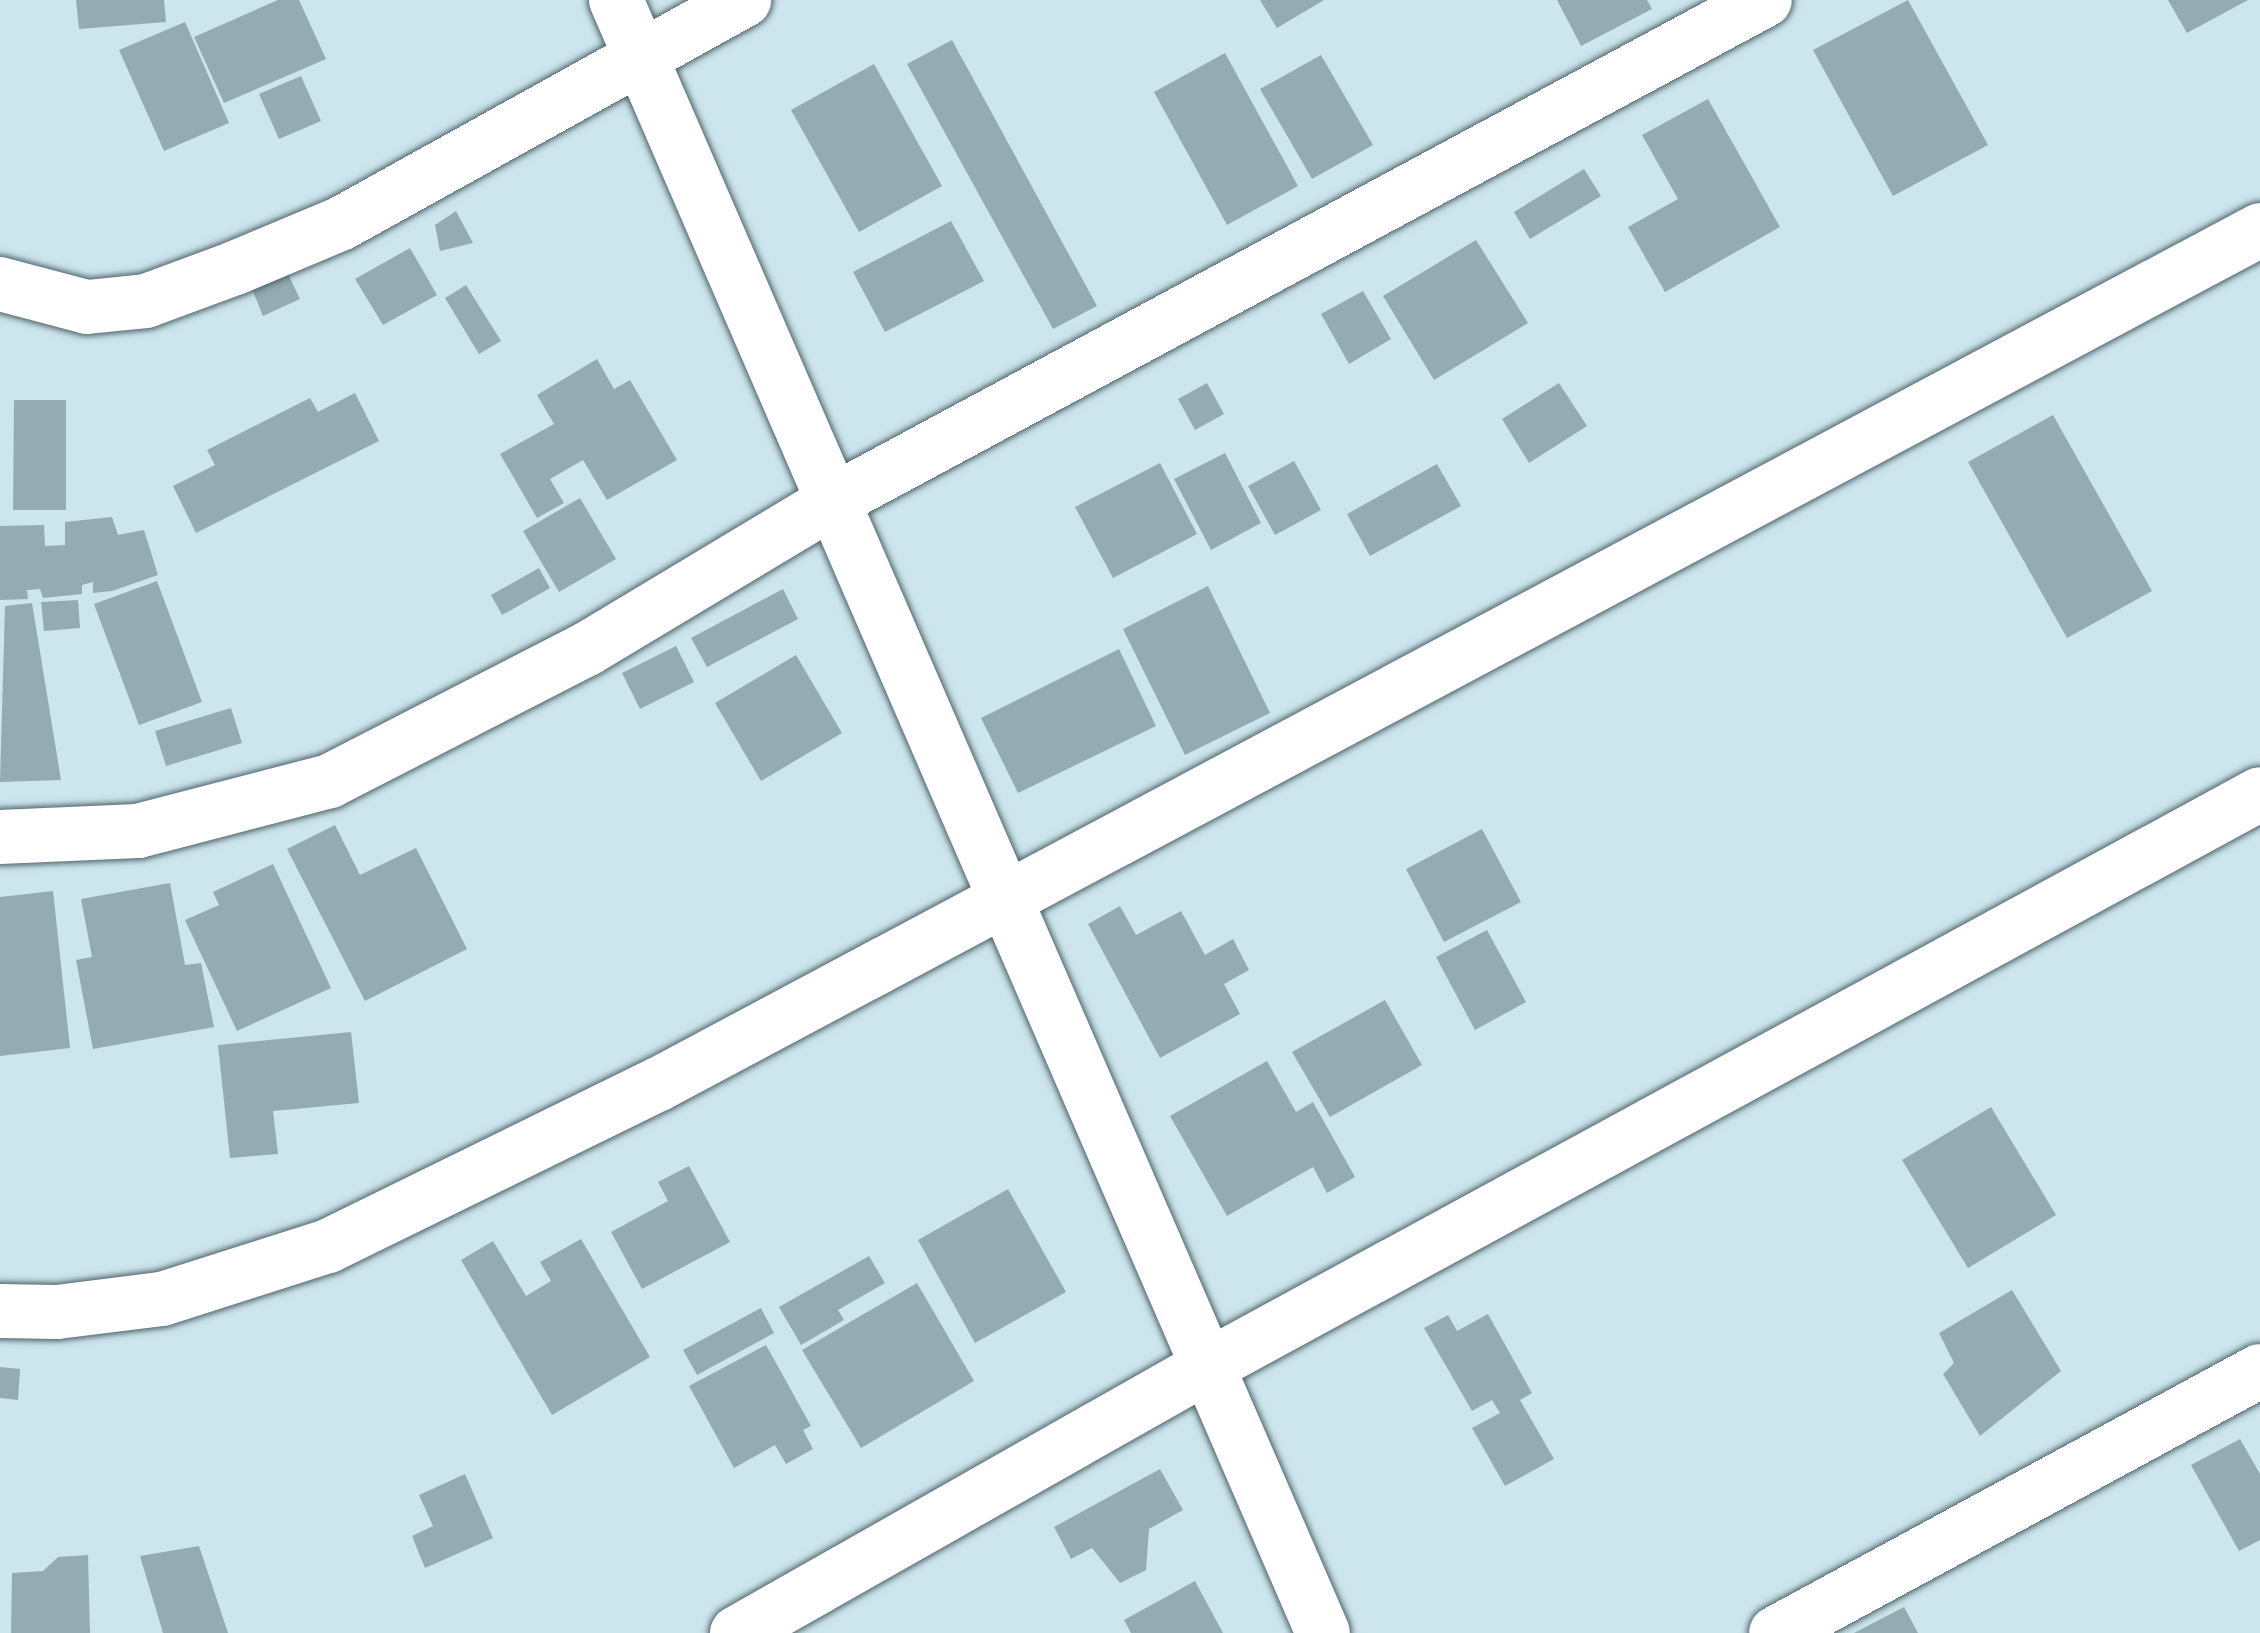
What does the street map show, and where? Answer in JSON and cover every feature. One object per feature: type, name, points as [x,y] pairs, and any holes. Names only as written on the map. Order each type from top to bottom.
[{"type":"street","points":[[616,0],[1323,1633]]},
{"type":"street","points":[[0,284],[86,307],[146,301],[342,223],[744,0]]},
{"type":"street","points":[[0,837],[138,831],[330,781],[587,649],[833,501],[1765,0]]},
{"type":"street","points":[[0,1312],[57,1312],[162,1299],[328,1246],[657,1085],[2260,230]]},
{"type":"street","points":[[737,1633],[1208,1366],[2260,794]]},
{"type":"street","points":[[1776,1633],[2260,1372]]},
{"type":"building","points":[[76,0],[164,0],[166,22],[79,29]]},
{"type":"building","points":[[278,0],[299,0],[326,59],[224,103],[194,37]]},
{"type":"building","points":[[1260,0],[1324,0],[1277,28]]},
{"type":"building","points":[[1557,0],[1647,0],[1652,9],[1581,46]]},
{"type":"building","points":[[1908,0],[1988,145],[1893,196],[1813,50]]},
{"type":"building","points":[[2168,0],[2248,0],[2187,33]]},
{"type":"building","points":[[185,22],[229,123],[164,151],[119,50]]},
{"type":"building","points":[[952,40],[1097,306],[1053,329],[907,64]]},
{"type":"building","points":[[1225,53],[1298,186],[1227,225],[1154,92]]},
{"type":"building","points":[[1321,55],[1373,145],[1312,179],[1260,89]]},
{"type":"building","points":[[874,64],[942,186],[859,232],[791,110]]},
{"type":"building","points":[[301,76],[321,121],[279,139],[259,94]]},
{"type":"building","points":[[1708,99],[1780,227],[1665,292],[1628,227],[1678,199],[1642,135]]},
{"type":"building","points":[[1584,169],[1601,196],[1530,239],[1514,212]]},
{"type":"building","points":[[456,211],[473,243],[440,251],[435,225]]},
{"type":"building","points":[[951,221],[984,281],[885,332],[853,272]]},
{"type":"building","points":[[1476,240],[1528,323],[1434,380],[1383,296]]},
{"type":"building","points":[[410,248],[437,295],[383,325],[355,279]]},
{"type":"building","points":[[288,274],[300,299],[263,316],[252,289]]},
{"type":"building","points":[[466,285],[501,341],[479,354],[445,298]]},
{"type":"building","points":[[1363,291],[1391,339],[1349,364],[1321,314]]},
{"type":"building","points":[[597,359],[614,389],[630,380],[677,460],[607,500],[583,460],[550,479],[564,503],[537,518],[500,454],[554,424],[537,395]]},
{"type":"building","points":[[1207,383],[1224,414],[1195,430],[1178,399]]},
{"type":"building","points":[[1559,383],[1587,426],[1529,463],[1502,419]]},
{"type":"building","points":[[355,393],[379,441],[196,533],[173,486],[215,465],[207,450],[310,398],[318,412]]},
{"type":"building","points":[[14,400],[66,400],[66,510],[13,510]]},
{"type":"building","points":[[2053,415],[2152,591],[2067,638],[1968,462]]},
{"type":"building","points":[[1225,453],[1261,523],[1211,550],[1174,479]]},
{"type":"building","points":[[1294,461],[1321,510],[1275,535],[1248,486]]},
{"type":"building","points":[[1160,463],[1197,534],[1113,578],[1075,507]]},
{"type":"building","points":[[1437,464],[1461,506],[1370,556],[1347,514]]},
{"type":"building","points":[[580,498],[616,559],[559,592],[523,531]]},
{"type":"building","points":[[112,517],[118,535],[144,530],[158,575],[112,591],[93,593],[93,582],[82,585],[82,594],[43,598],[40,589],[27,590],[28,599],[0,600],[0,526],[44,525],[45,546],[65,545],[65,522]]},
{"type":"building","points":[[539,568],[550,588],[502,615],[491,595]]},
{"type":"building","points":[[157,581],[202,702],[139,725],[94,604]]},
{"type":"building","points":[[1208,586],[1270,713],[1185,755],[1123,629]]},
{"type":"building","points":[[783,589],[798,619],[707,667],[691,638]]},
{"type":"building","points":[[78,600],[80,628],[44,631],[41,602]]},
{"type":"building","points":[[32,603],[61,780],[0,782],[5,606]]},
{"type":"building","points":[[676,646],[694,682],[640,709],[622,673]]},
{"type":"building","points":[[1119,649],[1156,726],[1018,793],[981,718]]},
{"type":"building","points":[[796,655],[842,733],[761,781],[715,703]]},
{"type":"building","points":[[231,708],[242,743],[166,766],[155,731]]},
{"type":"building","points":[[335,825],[360,875],[416,848],[467,949],[365,1001],[287,849]]},
{"type":"building","points":[[1482,829],[1521,902],[1444,942],[1406,869]]},
{"type":"building","points":[[273,864],[331,988],[237,1031],[185,920],[219,905],[213,892]]},
{"type":"building","points":[[170,883],[185,965],[201,963],[214,1027],[93,1049],[76,960],[92,957],[81,899]]},
{"type":"building","points":[[53,891],[70,1048],[0,1056],[0,897]]},
{"type":"building","points":[[1120,906],[1136,935],[1181,911],[1205,955],[1233,939],[1249,970],[1224,984],[1240,1014],[1160,1058],[1088,924]]},
{"type":"building","points":[[1487,930],[1526,1002],[1475,1030],[1436,957]]},
{"type":"building","points":[[1385,1000],[1422,1065],[1330,1117],[1292,1052]]},
{"type":"building","points":[[351,1032],[359,1103],[273,1111],[278,1154],[230,1158],[218,1045]]},
{"type":"building","points":[[1267,1061],[1296,1112],[1313,1102],[1355,1177],[1327,1193],[1313,1167],[1227,1216],[1170,1116]]},
{"type":"building","points":[[1991,1107],[2056,1215],[1968,1268],[1902,1160]]},
{"type":"building","points":[[689,1166],[730,1242],[642,1289],[611,1232],[668,1201],[658,1182]]},
{"type":"building","points":[[1008,1189],[1066,1292],[975,1343],[918,1240]]},
{"type":"building","points":[[581,1239],[650,1357],[552,1415],[461,1260],[493,1241],[526,1296],[551,1281],[540,1262]]},
{"type":"building","points":[[869,1256],[885,1283],[838,1310],[844,1320],[801,1345],[779,1307]]},
{"type":"building","points":[[917,1283],[974,1381],[861,1448],[802,1350]]},
{"type":"building","points":[[2012,1290],[2061,1371],[1980,1436],[1943,1374],[1954,1363],[1939,1333]]},
{"type":"building","points":[[761,1308],[774,1333],[697,1375],[683,1350]]},
{"type":"building","points":[[1488,1314],[1532,1393],[1520,1400],[1554,1459],[1505,1486],[1472,1428],[1500,1413],[1492,1400],[1472,1411],[1424,1328],[1448,1315],[1457,1331]]},
{"type":"building","points":[[766,1345],[811,1426],[803,1430],[813,1449],[786,1464],[775,1445],[734,1468],[689,1386]]},
{"type":"building","points":[[0,1367],[20,1369],[18,1400],[0,1398]]},
{"type":"building","points":[[2240,1439],[2260,1474],[2260,1540],[2239,1551],[2191,1465]]},
{"type":"building","points":[[1160,1469],[1183,1510],[1149,1529],[1146,1570],[1120,1583],[1092,1548],[1071,1559],[1054,1527]]},
{"type":"building","points":[[465,1474],[493,1538],[425,1568],[412,1536],[433,1526],[419,1495]]},
{"type":"building","points":[[199,1546],[228,1633],[163,1633],[140,1556]]},
{"type":"building","points":[[88,1555],[90,1633],[11,1633],[12,1573],[43,1571],[58,1557]]},
{"type":"building","points":[[1195,1581],[1223,1633],[1131,1633],[1124,1620]]},
{"type":"building","points":[[1904,1607],[1918,1633],[1854,1633]]}]
